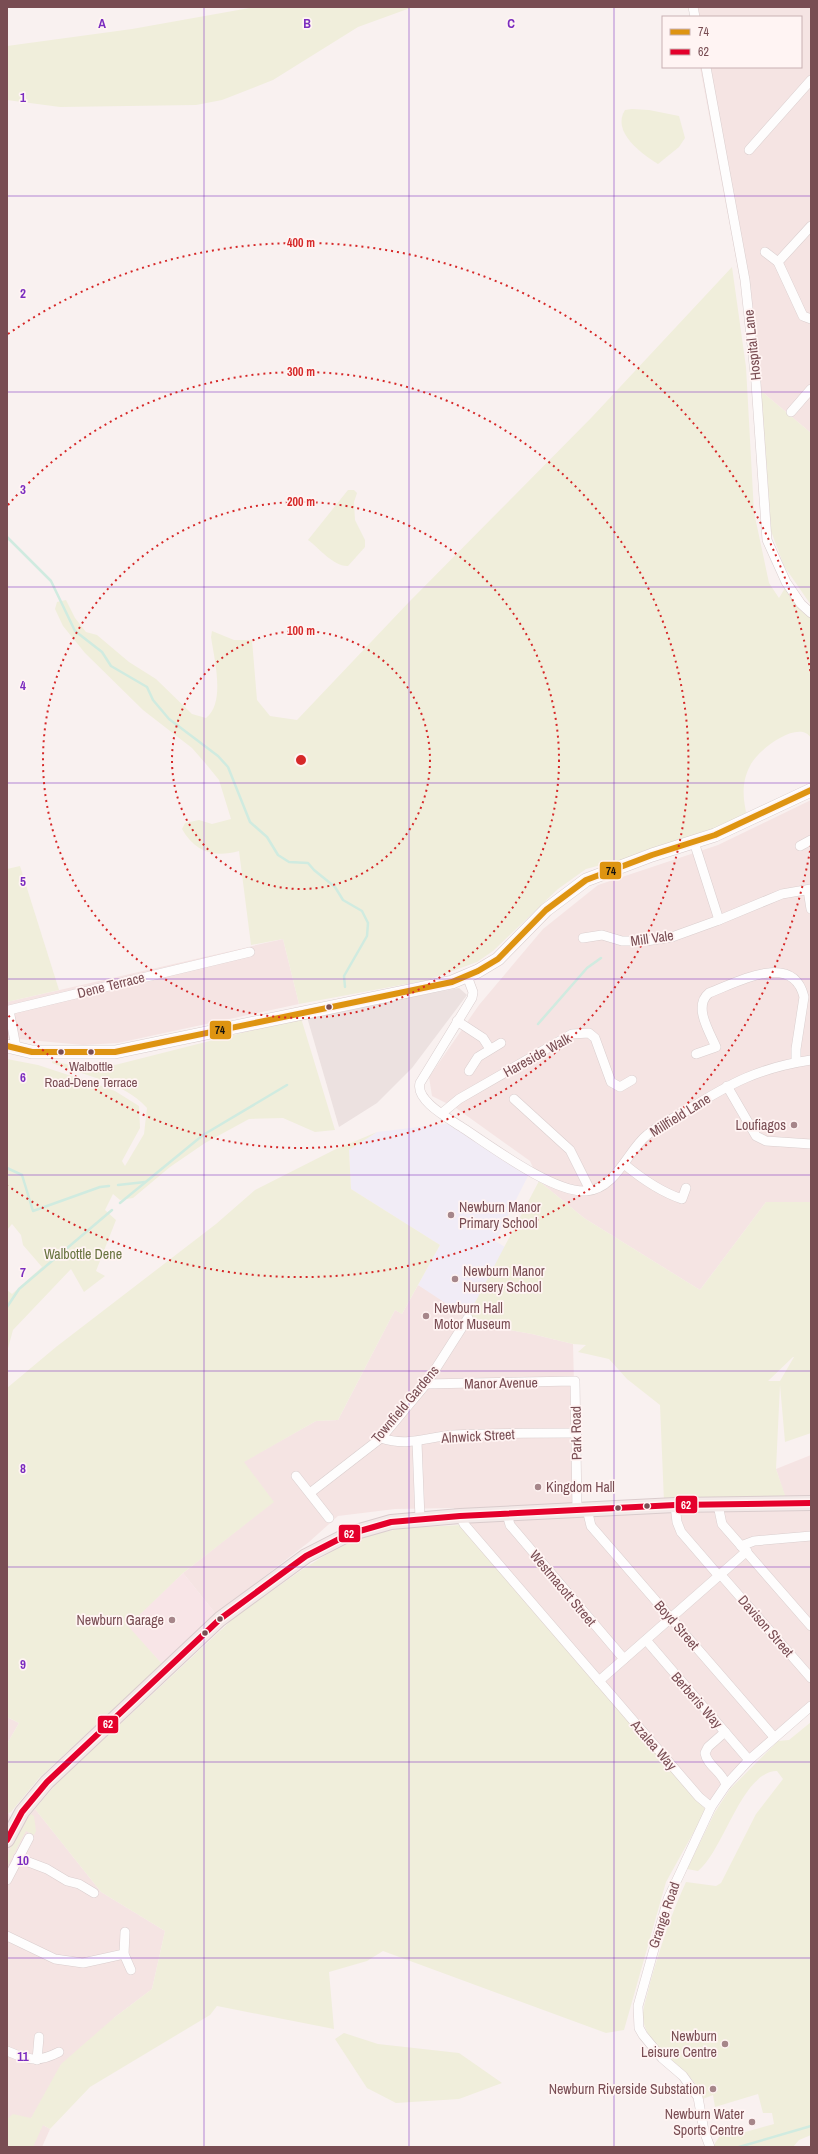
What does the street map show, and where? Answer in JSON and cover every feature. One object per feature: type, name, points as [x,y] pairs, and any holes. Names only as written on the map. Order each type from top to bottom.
[{"type":"main road","points":[[7,1840],[13,1819],[47,1782],[210,1628],[306,1556],[349,1534],[391,1522],[460,1516],[675,1505],[811,1502]]},
{"type":"street","name":"Hospital Lane","points":[[706,68],[745,280],[756,383],[767,540],[786,582],[801,604],[811,613]]},
{"type":"street","points":[[749,150],[811,80]]},
{"type":"street","points":[[778,262],[811,226]]},
{"type":"street","points":[[765,252],[778,262],[803,316],[811,319]]},
{"type":"street","points":[[791,412],[811,389]]},
{"type":"street","points":[[11,1046],[32,1052],[115,1052],[436,986],[467,976],[498,958],[546,910],[586,880],[652,855],[715,835],[811,790]]},
{"type":"street","points":[[800,846],[811,840]]},
{"type":"street","points":[[694,842],[720,920]]},
{"type":"street","points":[[809,889],[811,909]]},
{"type":"street","name":"Mill Vale","points":[[583,938],[602,935],[622,941],[646,941],[672,937],[720,920],[782,894],[809,889]]},
{"type":"street","name":"Dene Terrace","points":[[11,1046],[10,1010],[250,952]]},
{"type":"street","points":[[696,1054],[716,1047],[702,1009],[704,997],[710,993],[774,971],[788,974],[794,978],[802,990],[804,997],[796,1049],[796,1062]]},
{"type":"street","points":[[467,976],[473,992],[472,998],[420,1083],[419,1091],[423,1098],[442,1113],[534,1173],[576,1190],[590,1190],[570,1150],[514,1099]]},
{"type":"street","points":[[457,1021],[483,1038],[490,1049]]},
{"type":"street","name":"Hareside Walk","points":[[442,1113],[459,1099],[572,1034],[589,1033],[595,1038],[611,1082],[620,1087],[632,1080]]},
{"type":"street","points":[[470,1071],[478,1057],[501,1043]]},
{"type":"street","name":"Millfield Lane","points":[[590,1190],[613,1176],[648,1134],[727,1086],[764,1070],[811,1060]]},
{"type":"street","points":[[727,1086],[756,1136],[766,1141],[811,1144]]},
{"type":"street","points":[[624,1164],[642,1179],[661,1188],[667,1194],[682,1199],[686,1188]]},
{"type":"street","name":"Townfield Gardens","points":[[310,1493],[381,1438],[426,1384],[468,1318]]},
{"type":"street","name":"Manor Avenue","points":[[426,1384],[576,1381]]},
{"type":"street","name":"Park Road","points":[[576,1381],[576,1433],[582,1509]]},
{"type":"street","name":"Alnwick Street","points":[[381,1438],[397,1442],[417,1442],[451,1435],[576,1433]]},
{"type":"street","points":[[417,1442],[420,1519]]},
{"type":"street","points":[[296,1476],[330,1518]]},
{"type":"street","name":"Davison Street","points":[[675,1505],[677,1522],[681,1532],[811,1678]]},
{"type":"street","points":[[718,1505],[722,1524],[811,1626]]},
{"type":"street","name":"Boyd Street","points":[[582,1509],[591,1526],[774,1737]]},
{"type":"street","name":"Westmacott Street","points":[[507,1514],[510,1525],[624,1659]]},
{"type":"street","name":"Azalea Way","points":[[460,1516],[464,1524],[699,1797],[711,1808]]},
{"type":"street","points":[[599,1681],[720,1576],[744,1549],[754,1541],[811,1536]]},
{"type":"street","name":"Berberis Way","points":[[646,1640],[749,1760]]},
{"type":"street","name":"Grange Road","points":[[708,2146],[698,2097],[683,2076],[662,2058],[642,2036],[637,2015],[648,1965],[668,1899],[711,1808],[726,1785],[749,1760],[811,1706]]},
{"type":"street","points":[[725,1732],[708,1747],[705,1753],[707,1759],[724,1778],[726,1785]]},
{"type":"street","points":[[7,1880],[29,1838]]},
{"type":"street","points":[[18,1858],[47,1869],[67,1881],[79,1884],[94,1893]]},
{"type":"street","points":[[125,1932],[124,1954],[131,1970]]},
{"type":"street","points":[[7,1936],[55,1959],[83,1962],[124,1954]]},
{"type":"street","points":[[37,2060],[39,2037]]},
{"type":"street","points":[[7,2051],[34,2061],[49,2057],[59,2052]]},
{"type":"shaded area","points":[[689,7],[811,7],[811,433],[761,391],[700,68],[802,68],[802,16],[691,16]]},
{"type":"shaded area","points":[[811,800],[811,1202],[766,1202],[700,1290],[584,1218],[539,1181],[530,1161],[456,1108],[432,1096],[429,1077],[479,1005],[543,929],[598,885],[718,845]]},
{"type":"shaded area","points":[[283,939],[299,1004],[118,1043],[83,1045],[7,1038],[7,1002]]},
{"type":"shaded area","points":[[459,988],[467,995],[412,1068],[377,1103],[339,1127],[307,1017]]},
{"type":"shaded area","name":"Newburn Manor Primary School","points":[[452,1123],[528,1176],[495,1241],[505,1247],[468,1318],[418,1285],[440,1245],[351,1189],[349,1150],[377,1132]]},
{"type":"shaded area","points":[[418,1285],[469,1314],[481,1325],[532,1334],[573,1344],[577,1503],[786,1500],[776,1469],[811,1455],[811,1704],[767,1741],[706,1810],[461,1525],[454,1508],[395,1509],[338,1516],[309,1542],[216,1614],[183,1573],[273,1502],[243,1462],[316,1421],[338,1420],[395,1310],[402,1314]]},
{"type":"shaded area","name":"Newburn Garage","points":[[183,1573],[216,1614],[162,1664],[127,1626]]},
{"type":"shaded area","points":[[7,1717],[19,1723],[7,1744]]},
{"type":"shaded area","points":[[7,1809],[10,1817],[22,1825],[35,1809],[101,1892],[165,1931],[152,1989],[115,2017],[31,2118],[50,2129],[42,2147],[7,2147]]},
{"type":"green space","points":[[255,7],[413,7],[358,27],[273,80],[222,100],[196,105],[60,107],[7,100],[7,46],[132,29]]},
{"type":"green space","points":[[625,110],[649,110],[679,116],[685,138],[679,147],[658,164],[630,142],[625,134],[622,126],[622,118]]},
{"type":"green space","points":[[732,267],[746,367],[754,512],[769,583],[779,598],[785,588],[798,606],[811,618],[811,738],[805,733],[797,732],[788,734],[778,739],[760,752],[750,766],[745,779],[744,797],[747,816],[675,845],[586,869],[558,889],[493,951],[477,962],[428,980],[299,1004],[283,939],[251,945],[239,851],[221,854],[206,851],[193,843],[182,829],[185,823],[199,820],[212,824],[231,819],[219,780],[192,748],[143,710],[85,653],[63,626],[55,609],[57,602],[66,600],[75,618],[86,632],[97,635],[129,662],[156,679],[192,714],[206,718],[212,711],[216,702],[217,691],[216,668],[211,637],[212,631],[234,640],[252,640],[257,700],[270,716],[297,720],[409,602],[592,417]]},
{"type":"green space","points":[[761,391],[811,433],[811,605],[784,566],[771,531]]},
{"type":"green space","points":[[348,490],[354,490],[357,493],[354,502],[355,520],[365,540],[365,547],[348,566],[332,560],[308,540]]},
{"type":"green space","points":[[20,866],[59,990],[7,1002],[7,869]]},
{"type":"green space","name":"Walbottle Dene","points":[[301,1018],[335,1130],[315,1132],[283,1118],[249,1119],[205,1143],[170,1167],[133,1198],[120,1200],[113,1194],[105,1210],[116,1220],[96,1271],[105,1276],[84,1292],[71,1269],[13,1330],[7,1352],[7,1290],[12,1294],[42,1267],[23,1245],[21,1235],[12,1224],[7,1230],[7,1059],[38,1065],[99,1085],[115,1091],[139,1106],[140,1128],[122,1161],[125,1166],[144,1134],[147,1108],[138,1099],[115,1086],[52,1063],[52,1061],[80,1067],[110,1063],[115,1065]]},
{"type":"green space","points":[[377,1132],[349,1150],[351,1189],[440,1245],[402,1314],[395,1310],[338,1420],[316,1421],[244,1462],[274,1502],[183,1573],[128,1626],[162,1664],[39,1778],[11,1812],[7,1814],[7,1744],[19,1723],[7,1717],[7,1388],[56,1347],[216,1224],[255,1190],[334,1150]]},
{"type":"green space","points":[[539,1181],[584,1218],[700,1290],[766,1202],[811,1202],[811,1433],[785,1442],[780,1385],[776,1469],[787,1501],[664,1502],[660,1405],[627,1379],[609,1359],[578,1352],[586,1345],[573,1344],[532,1334],[481,1325],[469,1314]],"holes":[[[794,1357],[780,1381],[768,1381]]]},
{"type":"green space","points":[[461,1525],[706,1810],[666,1882],[624,2030],[606,2033],[383,1951],[367,1961],[329,1972],[334,2029],[217,2006],[210,2015],[90,2087],[50,2129],[43,2125],[33,2147],[7,2147],[7,2119],[13,2114],[31,2118],[61,2064],[115,2017],[152,1989],[165,1931],[101,1892],[35,1809],[56,1784],[235,1617],[303,1569],[353,1538],[404,1528]]},
{"type":"green space","points":[[811,1722],[811,2135],[799,2140],[793,2147],[715,2147],[715,2143],[720,2136],[738,2134],[774,2124],[772,2113],[763,2113],[758,2094],[715,2107],[713,2095],[703,2099],[694,2082],[659,2048],[649,2035],[643,2021],[644,2006],[666,1932],[675,1906],[686,1882],[716,1886],[721,1883],[756,1814],[783,1779],[777,1771],[765,1775],[753,1784],[743,1798],[707,1861],[698,1871],[687,1869],[715,1812],[730,1789],[778,1741],[789,1740]]},
{"type":"green space","points":[[31,1814],[34,1816],[36,1831],[34,1835],[26,1831],[7,1867],[9,1853],[14,1839]]},
{"type":"green space","points":[[344,2033],[378,2044],[459,2053],[502,2083],[459,2099],[396,2103],[367,2088],[335,2039]]},
{"type":"waterway","points":[[7,537],[51,581],[75,631],[102,652],[111,666],[147,687],[153,700],[169,719],[218,756],[228,767],[250,822],[267,837],[278,855],[289,862],[308,863],[314,870],[335,887],[343,900],[362,911],[368,923],[367,936],[344,976],[345,987]]},
{"type":"waterway","points":[[538,1024],[587,968],[601,958]]},
{"type":"waterway","points":[[120,1203],[203,1135],[287,1085]]},
{"type":"waterway","points":[[7,1168],[22,1175],[33,1211],[100,1187],[109,1186]]},
{"type":"waterway","points":[[118,1185],[145,1182]]},
{"type":"waterway","points":[[7,1307],[19,1289],[112,1210]]},
{"type":"waterway","points":[[739,2147],[811,2126]]},
{"type":"transit line","name":"74","points":[[7,1046],[32,1052],[115,1052],[452,982],[478,971],[498,959],[546,910],[586,880],[652,855],[715,835],[811,790]]},
{"type":"transit line","name":"62","points":[[7,1840],[22,1812],[47,1782],[220,1619],[306,1556],[349,1534],[391,1522],[460,1516],[675,1505],[811,1503]]},
{"type":"place","name":"Walbottle Road-Dene Terrace","points":[[91,1052]]},
{"type":"place","name":"Loufiagos","points":[[794,1125]]},
{"type":"place","name":"Newburn Manor Primary School","points":[[451,1215]]},
{"type":"place","name":"Newburn Manor Nursery School","points":[[455,1279]]},
{"type":"place","name":"Newburn Hall Motor Museum","points":[[426,1316]]},
{"type":"place","name":"Kingdom Hall","points":[[538,1487]]},
{"type":"place","name":"Newburn Garage","points":[[172,1620]]},
{"type":"place","name":"Newburn Leisure Centre","points":[[725,2044]]},
{"type":"place","name":"Newburn Riverside Substation","points":[[713,2089]]},
{"type":"place","name":"Newburn Water Sports Centre","points":[[752,2122]]}]
